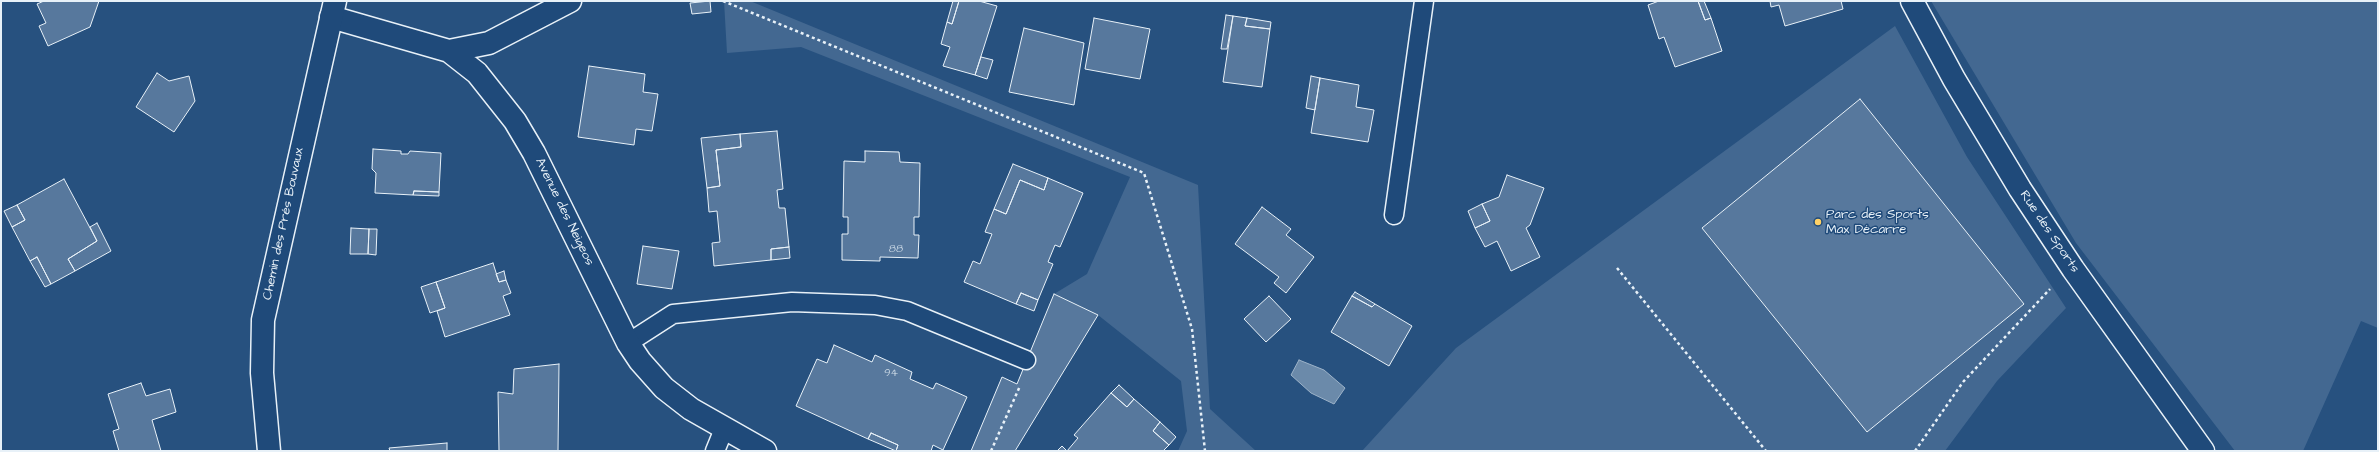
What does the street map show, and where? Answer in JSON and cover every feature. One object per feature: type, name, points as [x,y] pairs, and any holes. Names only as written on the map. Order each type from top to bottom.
[{"type":"street","points":[[449,52],[489,44],[570,1]]},
{"type":"street","name":"Rue des Sports","points":[[1912,1],[1954,78],[2020,189],[2073,269],[2203,451]]},
{"type":"street","name":"Avenue des Neigeos","points":[[333,9],[449,52],[477,73],[515,121],[534,153],[628,343],[640,361],[664,388],[691,409],[765,451]]},
{"type":"street","name":"Chemin des Prés Bouvaux","points":[[269,451],[262,373],[263,320],[333,9]]},
{"type":"lane","points":[[1394,215],[1424,1]]},
{"type":"lane","points":[[628,343],[673,314],[792,302],[875,305],[907,311],[1026,360]]},
{"type":"lane","points":[[715,451],[724,429]]},
{"type":"path","points":[[724,1],[1144,173],[1192,329],[1205,451]]},
{"type":"path","points":[[1617,268],[1766,451]]},
{"type":"path","points":[[1915,451],[1963,382],[2051,287],[2073,269]]},
{"type":"path","points":[[991,451],[1023,380]]},
{"type":"shaded area","points":[[724,1],[750,1],[1198,185],[1210,409],[1256,451],[1178,451],[1187,431],[1181,381],[1098,315],[1054,294],[1087,274],[1130,177],[801,47],[727,53]]},
{"type":"shaded area","points":[[1931,1],[2378,1],[2378,328],[2361,321],[2303,451],[2235,451],[2076,243]]},
{"type":"shaded area","name":"Parc des Sports Max Décarre","points":[[1895,26],[1967,157],[2066,308],[1997,381],[1945,451],[1362,451],[1456,348]]},
{"type":"shaded area","points":[[1299,360],[1324,370],[1345,388],[1334,404],[1311,393],[1291,375]]},
{"type":"building","points":[[44,1],[99,1],[90,27],[48,46],[39,26],[46,23],[37,4]]},
{"type":"building","points":[[710,1],[711,12],[692,14],[690,3]]},
{"type":"building","points":[[953,1],[959,1],[952,24],[947,22]]},
{"type":"building","points":[[959,1],[979,1],[997,6],[975,75],[943,66],[950,47],[941,44],[947,22],[952,24]]},
{"type":"building","points":[[1659,1],[1698,1],[1705,20],[1711,18],[1722,51],[1675,67],[1664,37],[1659,39],[1648,5]]},
{"type":"building","points":[[1698,1],[1704,1],[1711,18],[1705,20]]},
{"type":"building","points":[[1770,1],[1841,1],[1843,9],[1785,26],[1779,5],[1771,7]]},
{"type":"building","points":[[1226,15],[1233,16],[1227,49],[1221,49]]},
{"type":"building","points":[[1233,16],[1247,18],[1245,26],[1270,29],[1262,87],[1223,82]]},
{"type":"building","points":[[1094,18],[1150,29],[1140,79],[1085,69]]},
{"type":"building","points":[[1247,18],[1271,22],[1270,29],[1245,26]]},
{"type":"building","points":[[1024,28],[1084,43],[1074,105],[1009,92]]},
{"type":"building","points":[[981,57],[993,60],[987,79],[975,75]]},
{"type":"building","points":[[589,66],[645,74],[643,92],[658,94],[652,131],[636,129],[634,145],[578,137]]},
{"type":"building","points":[[157,73],[169,81],[189,76],[195,101],[174,132],[136,107]]},
{"type":"building","points":[[1311,76],[1320,78],[1315,110],[1306,108]]},
{"type":"building","points":[[1320,78],[1359,85],[1356,107],[1374,110],[1368,142],[1311,133]]},
{"type":"building","points":[[1860,99],[2024,304],[1867,432],[1702,228]]},
{"type":"building","points":[[777,131],[783,189],[777,190],[779,208],[785,208],[789,247],[771,249],[771,260],[714,266],[712,243],[720,242],[717,211],[709,212],[707,188],[720,186],[716,150],[741,147],[740,134]]},
{"type":"building","points":[[740,134],[741,147],[716,150],[720,186],[707,188],[701,138]]},
{"type":"building","points":[[373,149],[401,151],[401,154],[408,154],[410,151],[441,153],[439,192],[414,191],[413,195],[375,193],[376,173],[372,169]]},
{"type":"building","points":[[865,151],[899,152],[900,162],[920,163],[919,217],[914,217],[914,235],[919,235],[918,258],[880,257],[880,261],[842,260],[842,234],[848,234],[848,217],[843,217],[844,161],[865,162]]},
{"type":"building","points":[[1013,164],[1048,178],[1044,190],[1020,180],[1006,214],[994,209]]},
{"type":"building","points":[[1507,175],[1544,188],[1530,225],[1526,228],[1540,257],[1511,271],[1497,241],[1485,247],[1475,228],[1490,221],[1482,204],[1499,197]]},
{"type":"building","points":[[1048,178],[1083,193],[1060,247],[1055,245],[1048,262],[1053,264],[1038,300],[1021,293],[1016,304],[964,282],[973,261],[980,264],[992,234],[985,232],[994,209],[1006,214],[1020,180],[1044,190]]},
{"type":"building","points":[[64,179],[97,241],[68,259],[75,271],[51,284],[37,257],[30,261],[12,227],[25,220],[17,205]]},
{"type":"building","points":[[414,191],[439,192],[439,196],[413,195]]},
{"type":"building","points":[[1482,204],[1490,221],[1475,228],[1468,211]]},
{"type":"building","points":[[17,205],[25,220],[12,227],[4,211]]},
{"type":"building","points":[[1262,207],[1291,229],[1286,235],[1314,257],[1286,293],[1274,283],[1279,277],[1235,244]]},
{"type":"building","points":[[97,223],[111,251],[75,271],[68,259],[97,241],[90,227]]},
{"type":"building","points":[[351,228],[369,229],[368,254],[350,254]]},
{"type":"building","points":[[369,229],[377,229],[376,255],[368,254]]},
{"type":"building","points":[[643,246],[679,251],[672,289],[637,284]]},
{"type":"building","points":[[789,247],[790,258],[771,260],[771,249]]},
{"type":"building","points":[[37,257],[51,284],[45,287],[30,261]]},
{"type":"building","points":[[493,263],[499,282],[506,280],[511,293],[503,296],[510,315],[445,337],[437,311],[445,308],[436,282]]},
{"type":"building","points":[[504,271],[506,280],[499,282],[496,274]]},
{"type":"building","points":[[436,282],[445,308],[430,313],[421,287]]},
{"type":"building","points":[[1355,292],[1375,304],[1372,307],[1352,296]]},
{"type":"building","points":[[1021,293],[1038,300],[1034,311],[1016,304]]},
{"type":"building","points":[[1054,294],[1098,315],[1015,451],[971,451],[1002,377],[1017,384]]},
{"type":"building","points":[[1269,296],[1291,319],[1266,342],[1244,319]]},
{"type":"building","points":[[1352,296],[1372,307],[1375,304],[1412,326],[1389,366],[1331,332]]},
{"type":"building","points":[[834,345],[872,362],[875,355],[912,372],[910,379],[933,389],[936,383],[967,397],[943,450],[933,445],[931,451],[896,451],[898,445],[871,433],[868,439],[796,406],[817,359],[827,363]]},
{"type":"building","points":[[559,364],[558,451],[499,451],[498,392],[513,394],[514,369]]},
{"type":"building","points":[[141,383],[146,396],[170,389],[176,412],[152,420],[161,451],[119,451],[113,431],[119,429],[108,394]]},
{"type":"building","points":[[1119,385],[1134,399],[1127,407],[1111,393]]},
{"type":"building","points":[[1111,393],[1127,407],[1134,399],[1160,422],[1153,431],[1169,445],[1163,451],[1067,451],[1078,438],[1074,435]]},
{"type":"building","points":[[1160,422],[1176,437],[1169,445],[1153,431]]},
{"type":"building","points":[[871,433],[898,445],[896,451],[868,439]]},
{"type":"building","points":[[447,443],[447,451],[390,451],[389,448]]},
{"type":"building","points":[[1062,446],[1067,451],[1057,451]]},
{"type":"place","name":"Parc des Sports Max Décarre","points":[[1818,222]]}]
